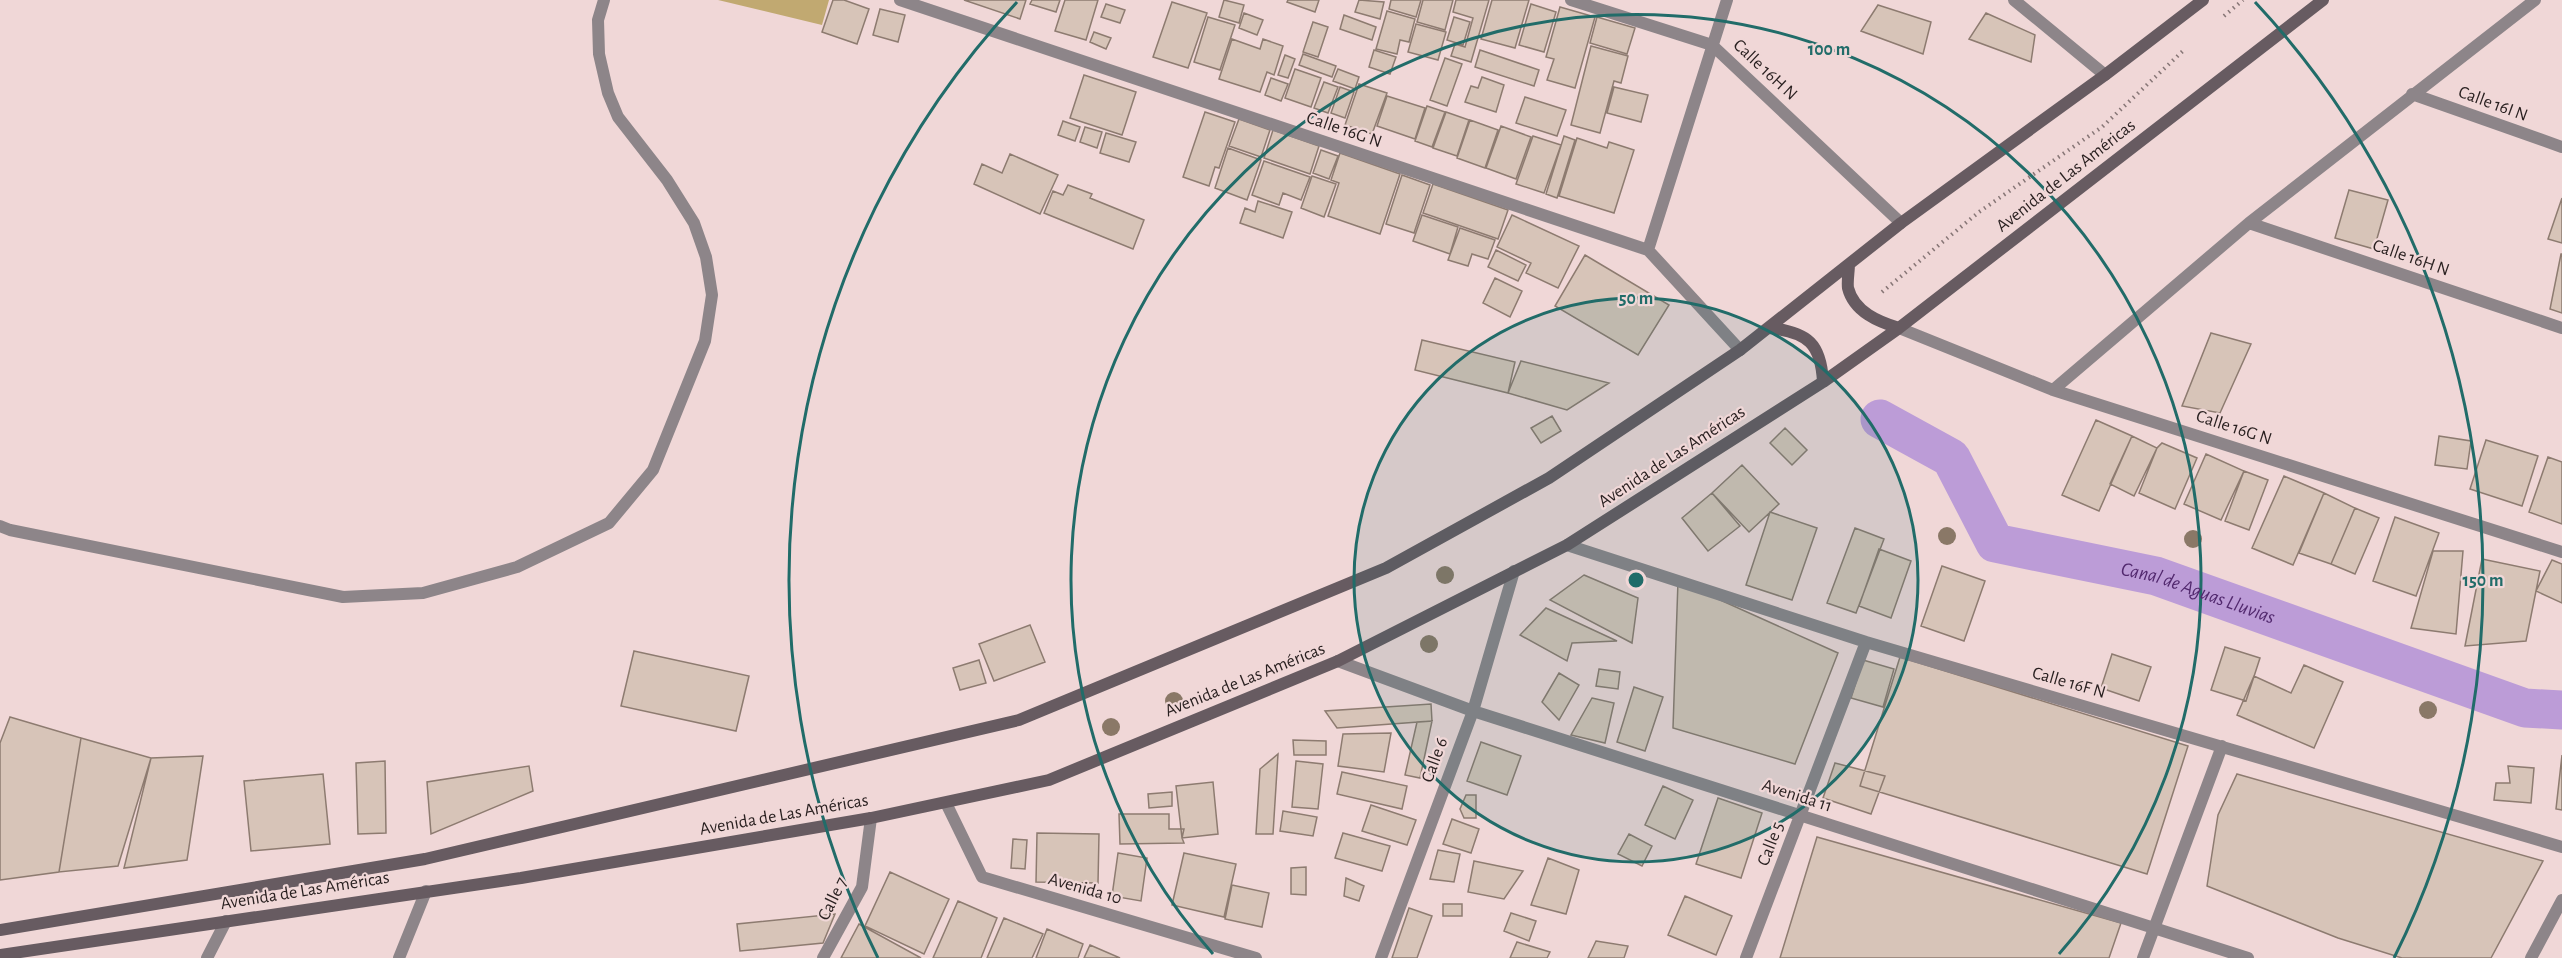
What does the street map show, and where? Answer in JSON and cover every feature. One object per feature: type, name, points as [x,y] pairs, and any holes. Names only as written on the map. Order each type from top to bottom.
[{"type":"main road","name":"Avenida de Las Américas","points":[[0,930],[425,859],[1019,720],[1386,568],[1549,478],[1740,350],[1901,223],[2105,75],[2203,0]]},
{"type":"main road","name":"Avenida de Las Américas","points":[[0,955],[521,878],[871,818],[1049,780],[1338,661],[1567,545],[1823,382],[1899,328],[2322,0]]},
{"type":"main road","points":[[1849,264],[1848,288],[1860,310],[1881,322],[1899,328]]},
{"type":"main road","points":[[1770,328],[1792,330],[1811,342],[1822,360],[1823,382]]},
{"type":"street","points":[[0,525],[9,530],[343,597],[423,593],[517,567],[609,523],[653,470],[705,341],[712,295],[706,256],[694,224],[667,180],[618,117],[608,93],[599,54],[598,20],[604,0]]},
{"type":"street","name":"Calle 16G N","points":[[900,0],[1648,250],[1740,350]]},
{"type":"street","name":"Calle 16H N","points":[[1571,0],[1712,45],[1901,223]]},
{"type":"street","points":[[1648,250],[1726,0]]},
{"type":"street","points":[[2014,0],[2105,75]]},
{"type":"street","points":[[2053,390],[2249,223],[2535,0]]},
{"type":"street","name":"Calle 16I N","points":[[2412,94],[2562,147]]},
{"type":"street","name":"Calle 16H N","points":[[2249,223],[2562,328]]},
{"type":"street","name":"Calle 16G N","points":[[1899,328],[2053,390],[2562,552]]},
{"type":"street","name":"Calle 16F N","points":[[1567,545],[1866,642],[2562,847]]},
{"type":"street","name":"Calle 6","points":[[1381,958],[1473,711],[1514,572]]},
{"type":"street","name":"Calle 5","points":[[1746,958],[1866,642]]},
{"type":"street","name":"Avenida 11","points":[[1338,661],[1473,711],[2248,958]]},
{"type":"street","points":[[2143,958],[2222,746]]},
{"type":"street","name":"Avenida 10","points":[[946,803],[982,877],[1256,958]]},
{"type":"street","name":"Calle 7","points":[[823,958],[862,887],[871,818]]},
{"type":"street","points":[[399,958],[426,891]]},
{"type":"street","points":[[2531,958],[2562,900]]},
{"type":"street","points":[[207,958],[226,921]]},
{"type":"path","points":[[2219,20],[2243,0]]},
{"type":"path","points":[[1860,310],[1979,212],[2102,127],[2188,47]]},
{"type":"shaded area","points":[[718,0],[829,0],[822,25]]},
{"type":"building","points":[[833,0],[844,0],[869,9],[857,44],[822,32]]},
{"type":"building","points":[[964,0],[1026,0],[1020,19]]},
{"type":"building","points":[[1032,0],[1060,0],[1056,12],[1030,4]]},
{"type":"building","points":[[1065,0],[1098,0],[1086,40],[1055,31]]},
{"type":"building","points":[[1224,0],[1244,5],[1239,23],[1219,17]]},
{"type":"building","points":[[1288,0],[1319,0],[1315,12],[1287,2]]},
{"type":"building","points":[[1359,0],[1384,2],[1380,19],[1355,12]]},
{"type":"building","points":[[1391,0],[1421,0],[1416,17],[1389,9]]},
{"type":"building","points":[[1423,0],[1453,0],[1445,30],[1417,22]]},
{"type":"building","points":[[1456,0],[1489,0],[1471,62],[1451,56],[1455,44],[1465,47],[1473,18],[1453,12]]},
{"type":"building","points":[[1492,0],[1529,0],[1515,48],[1481,39]]},
{"type":"building","points":[[1172,2],[1207,13],[1188,68],[1153,57]]},
{"type":"building","points":[[1106,4],[1125,10],[1120,23],[1101,17]]},
{"type":"building","points":[[1531,4],[1556,12],[1544,52],[1519,45]]},
{"type":"building","points":[[1878,5],[1931,22],[1923,54],[1861,31]]},
{"type":"building","points":[[1560,7],[1595,17],[1575,88],[1547,80],[1554,59],[1546,57]]},
{"type":"building","points":[[880,9],[905,15],[898,42],[873,35]]},
{"type":"building","points":[[1387,11],[1415,19],[1409,42],[1400,40],[1397,54],[1376,49]]},
{"type":"building","points":[[1244,13],[1263,20],[1257,35],[1239,28]]},
{"type":"building","points":[[1986,13],[2035,35],[2031,62],[1969,39]]},
{"type":"building","points":[[1344,15],[1376,27],[1372,40],[1340,29]]},
{"type":"building","points":[[1208,17],[1235,25],[1220,70],[1194,62]]},
{"type":"building","points":[[1454,17],[1470,22],[1463,45],[1447,40]]},
{"type":"building","points":[[1597,17],[1635,28],[1627,54],[1590,43]]},
{"type":"building","points":[[1313,22],[1328,27],[1318,57],[1303,52]]},
{"type":"building","points":[[1416,24],[1446,32],[1438,60],[1408,52]]},
{"type":"building","points":[[1094,32],[1111,38],[1106,49],[1090,42]]},
{"type":"building","points":[[1232,39],[1260,49],[1263,39],[1283,46],[1274,75],[1267,72],[1260,92],[1219,79]]},
{"type":"building","points":[[1591,46],[1628,56],[1621,83],[1614,81],[1600,133],[1571,125]]},
{"type":"building","points":[[1374,50],[1396,57],[1390,74],[1369,67]]},
{"type":"building","points":[[1480,50],[1539,70],[1534,86],[1475,67]]},
{"type":"building","points":[[1303,54],[1336,66],[1332,77],[1299,65]]},
{"type":"building","points":[[1285,55],[1295,59],[1288,78],[1278,75]]},
{"type":"building","points":[[1445,58],[1462,64],[1447,106],[1430,100]]},
{"type":"building","points":[[1295,69],[1321,78],[1311,107],[1285,98]]},
{"type":"building","points":[[1338,69],[1359,77],[1355,89],[1333,81]]},
{"type":"building","points":[[1084,75],[1136,92],[1122,135],[1070,118]]},
{"type":"building","points":[[1482,77],[1504,85],[1496,112],[1465,102],[1471,86],[1478,88]]},
{"type":"building","points":[[1271,78],[1288,84],[1281,101],[1265,95]]},
{"type":"building","points":[[1324,82],[1338,87],[1328,113],[1314,108]]},
{"type":"building","points":[[1359,84],[1387,93],[1372,134],[1345,125]]},
{"type":"building","points":[[1340,87],[1354,92],[1345,118],[1331,113]]},
{"type":"building","points":[[1614,87],[1648,95],[1641,122],[1607,113]]},
{"type":"building","points":[[1387,96],[1425,108],[1415,139],[1377,126]]},
{"type":"building","points":[[1525,97],[1566,110],[1557,136],[1516,123]]},
{"type":"building","points":[[1427,106],[1445,112],[1432,147],[1415,141]]},
{"type":"building","points":[[1205,112],[1235,122],[1219,168],[1215,167],[1209,186],[1183,177]]},
{"type":"building","points":[[1446,112],[1469,120],[1457,156],[1433,148]]},
{"type":"building","points":[[1239,119],[1270,130],[1261,157],[1229,146]]},
{"type":"building","points":[[1470,120],[1498,130],[1485,168],[1457,158]]},
{"type":"building","points":[[1063,121],[1080,127],[1075,141],[1058,135]]},
{"type":"building","points":[[1501,126],[1531,137],[1516,179],[1486,168]]},
{"type":"building","points":[[1085,127],[1102,132],[1097,148],[1080,142]]},
{"type":"building","points":[[1273,130],[1319,146],[1310,174],[1264,158]]},
{"type":"building","points":[[1106,133],[1136,142],[1129,162],[1100,153]]},
{"type":"building","points":[[1533,136],[1561,145],[1544,193],[1516,184]]},
{"type":"building","points":[[1564,136],[1575,140],[1557,198],[1546,194]]},
{"type":"building","points":[[1577,138],[1607,148],[1609,142],[1634,150],[1614,213],[1559,196]]},
{"type":"building","points":[[1228,148],[1261,160],[1247,200],[1215,188]]},
{"type":"building","points":[[1321,150],[1338,156],[1329,179],[1313,173]]},
{"type":"building","points":[[1340,153],[1400,174],[1380,234],[1328,216],[1339,183],[1331,180]]},
{"type":"building","points":[[1010,154],[1058,175],[1040,214],[974,184],[982,164],[1002,173]]},
{"type":"building","points":[[1264,161],[1310,177],[1301,200],[1283,193],[1279,205],[1252,195]]},
{"type":"building","points":[[1402,175],[1430,185],[1414,233],[1386,224]]},
{"type":"building","points":[[1312,176],[1336,184],[1324,217],[1301,208]]},
{"type":"building","points":[[1433,184],[1508,210],[1498,239],[1423,213]]},
{"type":"building","points":[[1068,185],[1092,194],[1090,198],[1144,220],[1133,249],[1044,213],[1053,191],[1063,195]]},
{"type":"building","points":[[2349,190],[2388,200],[2374,249],[2335,238]]},
{"type":"building","points":[[2562,198],[2562,243],[2548,239]]},
{"type":"building","points":[[1258,201],[1292,212],[1283,238],[1240,223],[1245,208],[1255,212]]},
{"type":"building","points":[[1422,215],[1458,227],[1450,254],[1413,241]]},
{"type":"building","points":[[1512,215],[1579,246],[1558,288],[1526,273],[1531,263],[1497,247]]},
{"type":"building","points":[[1460,228],[1495,240],[1488,259],[1472,254],[1468,266],[1448,260]]},
{"type":"building","points":[[1496,250],[1526,265],[1518,281],[1488,267]]},
{"type":"building","points":[[2562,254],[2562,313],[2550,309]]},
{"type":"building","points":[[1585,255],[1669,305],[1638,355],[1555,306]]},
{"type":"building","points":[[1495,278],[1522,291],[1510,317],[1483,303]]},
{"type":"building","points":[[2211,333],[2251,344],[2220,413],[2182,406]]},
{"type":"building","points":[[1422,340],[1515,362],[1508,393],[1415,370]]},
{"type":"building","points":[[1521,361],[1609,383],[1567,410],[1508,393]]},
{"type":"building","points":[[1552,416],[1561,431],[1541,443],[1531,428]]},
{"type":"building","points":[[2096,420],[2132,436],[2099,511],[2062,495]]},
{"type":"building","points":[[1785,428],[1807,450],[1792,465],[1770,443]]},
{"type":"building","points":[[2132,436],[2157,448],[2134,496],[2110,484]]},
{"type":"building","points":[[2439,436],[2471,441],[2467,469],[2435,465]]},
{"type":"building","points":[[2486,440],[2538,456],[2522,506],[2470,489]]},
{"type":"building","points":[[2162,443],[2197,458],[2175,509],[2139,493],[2157,448]]},
{"type":"building","points":[[2206,454],[2244,471],[2221,520],[2184,504]]},
{"type":"building","points":[[2548,457],[2562,462],[2562,524],[2529,512]]},
{"type":"building","points":[[1742,465],[1779,504],[1749,532],[1712,493]]},
{"type":"building","points":[[2244,471],[2268,480],[2249,530],[2225,521]]},
{"type":"building","points":[[2284,476],[2324,493],[2293,565],[2252,548]]},
{"type":"building","points":[[1712,493],[1740,526],[1708,551],[1682,518]]},
{"type":"building","points":[[2324,493],[2355,508],[2331,564],[2299,553]]},
{"type":"building","points":[[2355,508],[2379,518],[2355,574],[2331,564]]},
{"type":"building","points":[[1770,512],[1817,528],[1792,600],[1746,585]]},
{"type":"building","points":[[2395,517],[2439,533],[2416,596],[2373,581]]},
{"type":"building","points":[[1855,528],[1884,539],[1856,613],[1827,603]]},
{"type":"building","points":[[1879,549],[1911,561],[1891,618],[1859,606]]},
{"type":"building","points":[[2433,551],[2463,551],[2456,634],[2411,628]]},
{"type":"building","points":[[2482,559],[2540,571],[2526,641],[2465,646]]},
{"type":"building","points":[[2552,560],[2562,564],[2562,603],[2536,591]]},
{"type":"building","points":[[1942,566],[1985,581],[1964,641],[1921,626]]},
{"type":"building","points":[[1584,575],[1638,598],[1632,643],[1550,600]]},
{"type":"building","points":[[1678,581],[1838,653],[1795,764],[1673,728]]},
{"type":"building","points":[[1546,608],[1617,641],[1572,643],[1567,661],[1520,635]]},
{"type":"building","points":[[1030,625],[1045,662],[994,681],[979,644]]},
{"type":"building","points":[[2225,647],[2260,658],[2246,701],[2211,690]]},
{"type":"building","points":[[634,651],[749,676],[736,731],[621,706]]},
{"type":"building","points":[[2112,654],[2151,667],[2139,701],[2101,688]]},
{"type":"building","points":[[1900,657],[2188,746],[2147,874],[1860,786]]},
{"type":"building","points":[[979,660],[986,683],[960,690],[953,668]]},
{"type":"building","points":[[1863,660],[1894,669],[1883,707],[1851,698]]},
{"type":"building","points":[[2304,665],[2343,682],[2314,748],[2237,715],[2254,676],[2291,693]]},
{"type":"building","points":[[1599,669],[1620,672],[1618,689],[1596,686]]},
{"type":"building","points":[[1559,673],[1579,685],[1559,720],[1542,702]]},
{"type":"building","points":[[1634,687],[1663,697],[1645,751],[1617,742]]},
{"type":"building","points":[[1592,698],[1614,703],[1605,743],[1571,735]]},
{"type":"building","points":[[1431,704],[1432,721],[1337,728],[1325,711]]},
{"type":"building","points":[[10,717],[81,738],[59,872],[0,880],[0,743]]},
{"type":"building","points":[[1432,721],[1420,778],[1405,775],[1417,722]]},
{"type":"building","points":[[1391,733],[1384,772],[1338,766],[1343,734]]},
{"type":"building","points":[[81,738],[151,758],[118,866],[59,872]]},
{"type":"building","points":[[1293,740],[1326,741],[1326,755],[1294,755]]},
{"type":"building","points":[[1481,742],[1521,756],[1507,795],[1467,781]]},
{"type":"building","points":[[1278,754],[1273,834],[1256,834],[1260,769]]},
{"type":"building","points":[[2562,755],[2562,810],[2556,809]]},
{"type":"building","points":[[203,756],[187,860],[124,868],[151,758]]},
{"type":"building","points":[[385,761],[386,833],[358,834],[356,763]]},
{"type":"building","points":[[1296,761],[1323,764],[1318,809],[1292,807]]},
{"type":"building","points":[[1835,763],[1885,776],[1871,814],[1823,798]]},
{"type":"building","points":[[529,766],[533,791],[431,834],[427,782]]},
{"type":"building","points":[[2508,766],[2534,768],[2531,803],[2494,800],[2496,783],[2510,783]]},
{"type":"building","points":[[1342,772],[1407,786],[1402,809],[1337,794]]},
{"type":"building","points":[[323,774],[330,844],[251,851],[244,781]]},
{"type":"building","points":[[2237,774],[2543,861],[2491,958],[2402,958],[2338,938],[2207,886],[2218,815]]},
{"type":"building","points":[[1213,782],[1218,834],[1182,838],[1176,786]]},
{"type":"building","points":[[1663,786],[1693,800],[1675,839],[1645,825]]},
{"type":"building","points":[[1172,792],[1172,806],[1149,808],[1148,794]]},
{"type":"building","points":[[1466,795],[1476,795],[1476,818],[1464,818],[1460,809]]},
{"type":"building","points":[[1718,798],[1762,813],[1741,878],[1696,864]]},
{"type":"building","points":[[1371,805],[1416,820],[1407,845],[1362,831]]},
{"type":"building","points":[[1283,811],[1317,817],[1313,836],[1280,831]]},
{"type":"building","points":[[1119,814],[1169,814],[1169,829],[1184,829],[1182,838],[1184,843],[1120,844]]},
{"type":"building","points":[[1452,819],[1479,829],[1471,853],[1443,844]]},
{"type":"building","points":[[1037,833],[1099,834],[1098,883],[1036,882]]},
{"type":"building","points":[[1343,833],[1390,846],[1382,871],[1335,858]]},
{"type":"building","points":[[1629,834],[1652,846],[1642,866],[1618,854]]},
{"type":"building","points":[[1817,837],[2121,923],[2109,958],[1780,958]]},
{"type":"building","points":[[1013,839],[1027,840],[1025,869],[1011,868]]},
{"type":"building","points":[[1438,850],[1460,854],[1454,882],[1430,879]]},
{"type":"building","points":[[1118,853],[1147,858],[1141,901],[1112,896]]},
{"type":"building","points":[[1184,853],[1236,864],[1224,917],[1172,905]]},
{"type":"building","points":[[1548,858],[1579,870],[1566,914],[1531,905]]},
{"type":"building","points":[[1474,861],[1523,871],[1504,899],[1468,892]]},
{"type":"building","points":[[1306,867],[1306,895],[1291,894],[1291,868]]},
{"type":"building","points":[[890,872],[949,899],[924,954],[865,926]]},
{"type":"building","points":[[1346,878],[1364,886],[1359,901],[1344,896]]},
{"type":"building","points":[[1232,885],[1269,893],[1262,927],[1225,919]]},
{"type":"building","points":[[1685,896],[1732,916],[1716,955],[1668,935]]},
{"type":"building","points":[[958,901],[997,918],[981,958],[933,958]]},
{"type":"building","points":[[1443,904],[1462,904],[1462,916],[1443,916]]},
{"type":"building","points":[[1409,908],[1432,916],[1417,958],[1392,958]]},
{"type":"building","points":[[1511,913],[1536,921],[1529,941],[1504,931]]},
{"type":"building","points":[[835,914],[823,943],[740,951],[737,924]]},
{"type":"building","points":[[1004,918],[1043,934],[1032,958],[987,958]]},
{"type":"building","points":[[859,924],[921,958],[841,958]]},
{"type":"building","points":[[1047,929],[1083,944],[1078,958],[1036,958]]},
{"type":"building","points":[[1596,941],[1628,946],[1624,958],[1588,958]]},
{"type":"building","points":[[1517,942],[1550,952],[1547,958],[1510,958]]},
{"type":"building","points":[[1090,945],[1120,958],[1084,958]]},
{"type":"waterway","name":"Canal de Aguas Lluvias","points":[[1880,419],[1951,458],[1995,543],[2156,576],[2525,708],[2562,710]]}]
